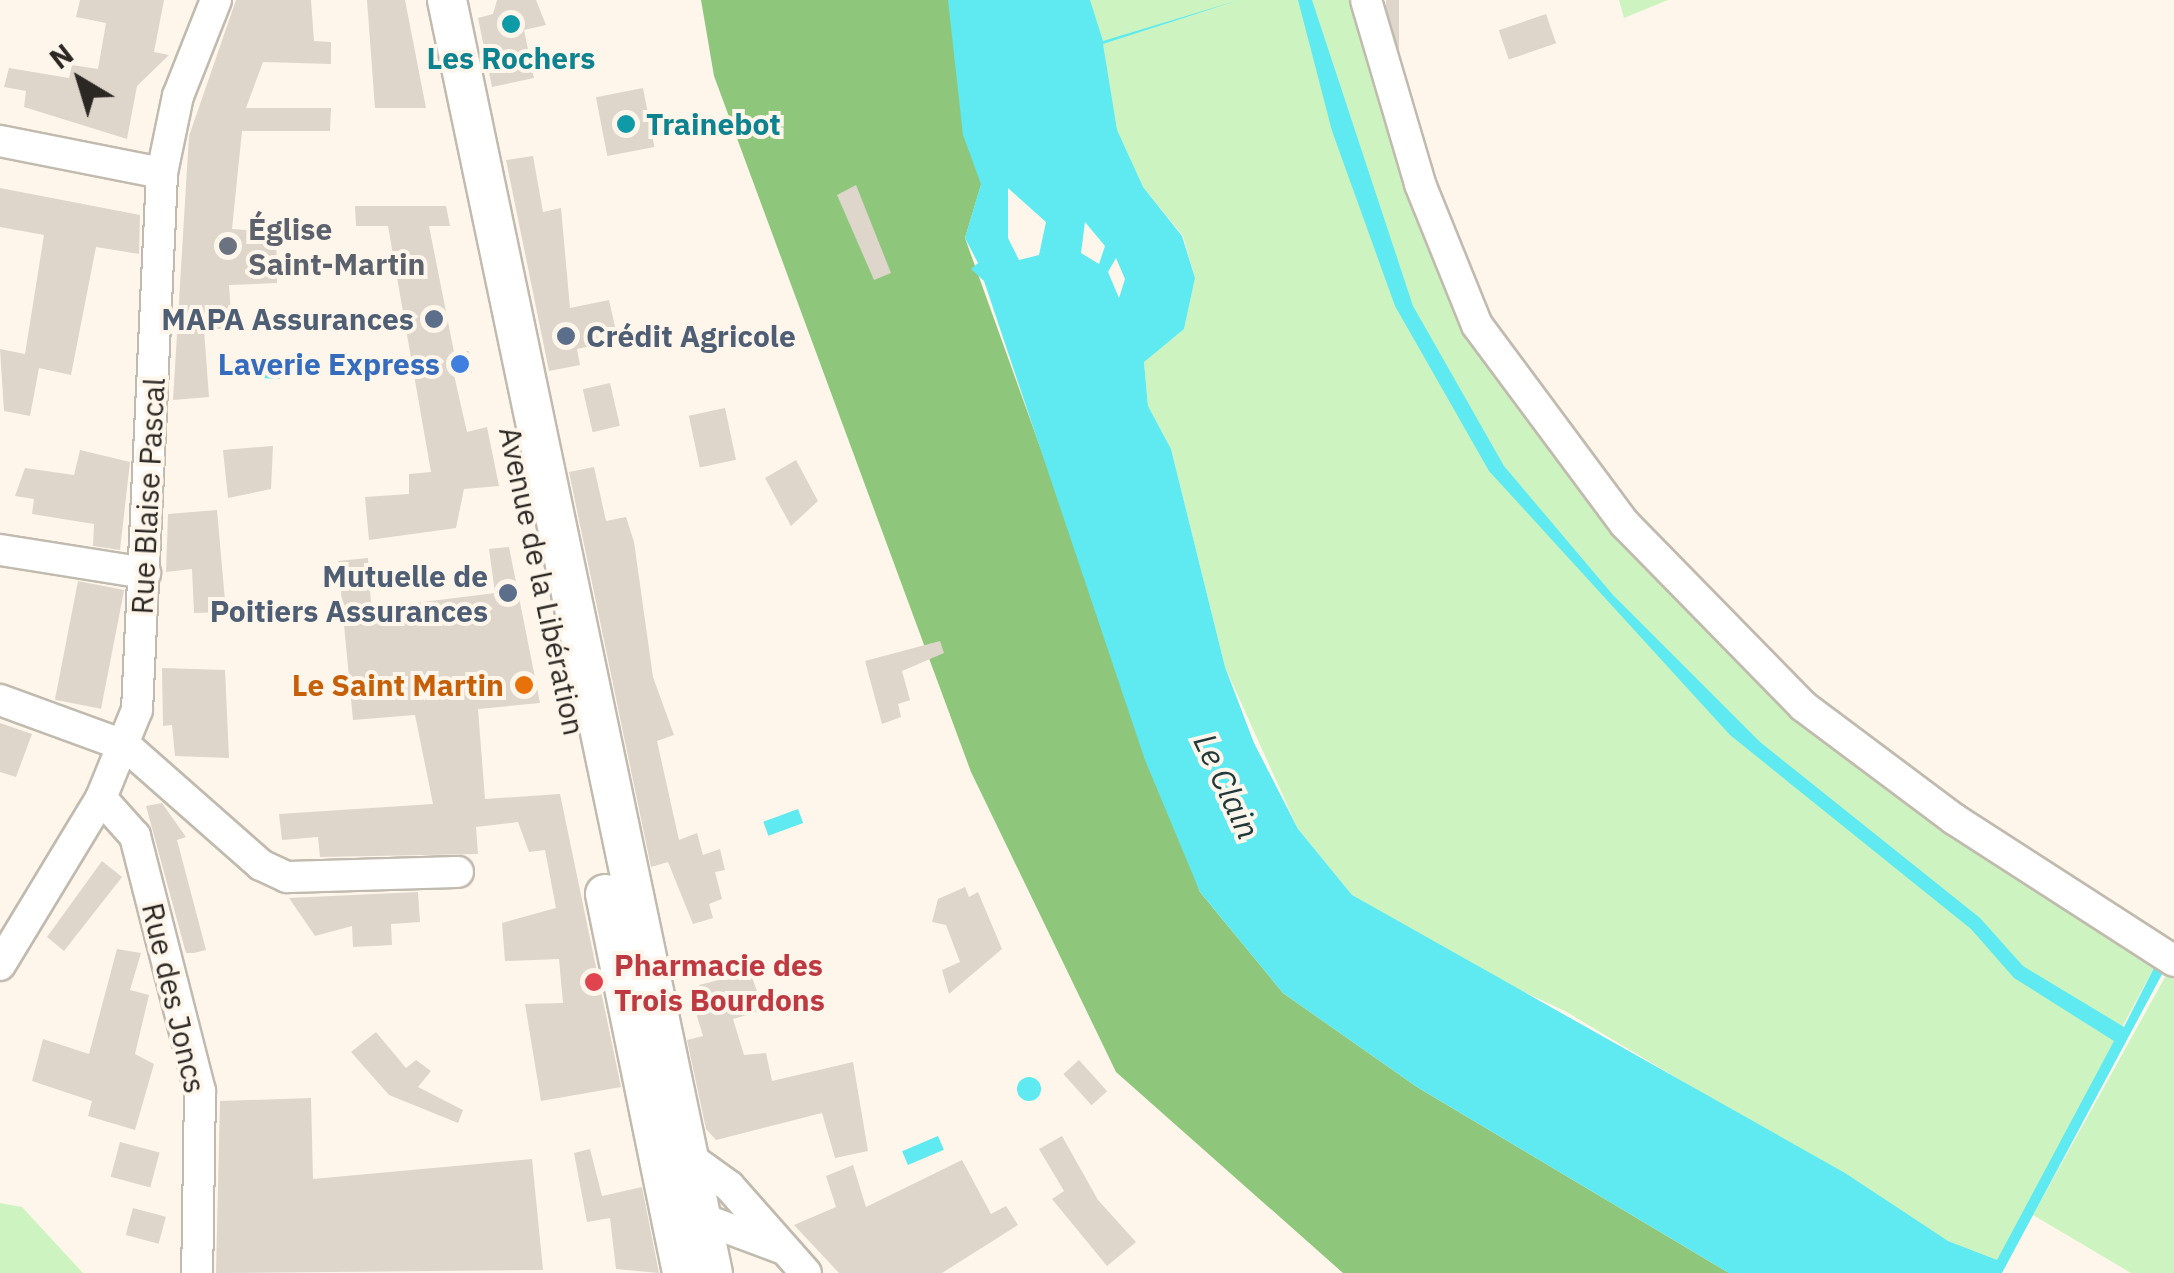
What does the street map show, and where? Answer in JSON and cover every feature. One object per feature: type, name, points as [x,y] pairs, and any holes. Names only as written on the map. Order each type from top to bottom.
[{"type":"main road","name":"Avenue de la Libération","points":[[424,0],[672,1160]]},
{"type":"main road","name":"Avenue de la Libération","points":[[447,0],[672,1160]]},
{"type":"main road","points":[[672,1160],[703,1219],[713,1273]]},
{"type":"main road","points":[[672,1160],[682,1273]]},
{"type":"street","name":"Rue Blaise Pascal","points":[[0,965],[101,798],[138,710],[162,173],[178,96],[216,0]]},
{"type":"street","points":[[1366,0],[1420,184],[1477,325],[1625,524],[1803,706],[1954,819],[2174,961]]},
{"type":"street","points":[[0,141],[162,173]]},
{"type":"street","points":[[0,550],[145,573]]},
{"type":"street","points":[[0,700],[126,746],[261,866],[302,880],[458,872]]},
{"type":"street","name":"Rue des Joncs","points":[[101,798],[135,836],[197,1077],[197,1273]]},
{"type":"street","points":[[672,1160],[783,1248],[806,1273]]},
{"type":"street","points":[[703,1219],[783,1248]]},
{"type":"green space","points":[[701,0],[1037,0],[965,238],[1200,892],[1283,993],[1417,1087],[1729,1273],[1343,1273],[1116,1072],[971,772],[714,76]]},
{"type":"green space","points":[[1037,0],[1361,0],[1423,192],[1527,400],[1803,706],[2158,960],[1997,1261],[1948,1241],[1565,1011],[1463,964],[1352,895],[1298,829],[1225,667],[1171,449],[1148,406],[1144,361],[1184,329],[1195,278],[1183,236],[1143,187]]},
{"type":"green space","points":[[1619,0],[1668,0],[1624,18]]},
{"type":"green space","points":[[2174,961],[2174,1273],[2131,1273],[2033,1215]]},
{"type":"green space","points":[[0,1203],[22,1207],[83,1273],[0,1273]]},
{"type":"water","name":"Le Clain","points":[[948,0],[1090,0],[1103,41],[1239,0],[1103,44],[1117,130],[1143,187],[1182,236],[1195,278],[1184,329],[1144,362],[1148,406],[1171,449],[1225,667],[1254,743],[1298,829],[1352,895],[1845,1173],[1948,1241],[1997,1260],[2114,1041],[2014,978],[1971,929],[1730,735],[1489,471],[1395,306],[1332,131],[1298,0],[1312,0],[1413,306],[1504,466],[1613,595],[1760,742],[1980,918],[2023,966],[2124,1027],[2158,960],[2167,965],[2002,1273],[1729,1273],[1417,1087],[1283,993],[1200,892],[1145,760],[984,281],[971,269],[978,263],[965,238],[981,184],[963,135]],"holes":[[[1008,188],[1046,222],[1039,255],[1019,260],[1008,238]],[[1085,222],[1105,246],[1099,264],[1081,253]],[[1116,258],[1125,279],[1119,298],[1108,272]]]},
{"type":"water","points":[[278,358],[280,379],[236,377],[237,360]]},
{"type":"water","points":[[798,809],[803,823],[768,836],[763,822]]},
{"type":"water","points":[[1029,1077],[1038,1080],[1038,1098],[1029,1101],[1020,1098],[1017,1089],[1020,1080]]},
{"type":"water","points":[[938,1136],[944,1150],[908,1165],[902,1151]]},
{"type":"building","points":[[80,0],[164,0],[154,52],[169,55],[137,86],[127,139],[24,107],[26,91],[4,87],[9,68],[69,78],[72,65],[98,69],[106,23],[76,17]]},
{"type":"building","points":[[236,0],[311,0],[314,41],[331,42],[331,64],[263,62],[246,108],[331,108],[330,131],[242,131],[232,229],[276,232],[277,283],[229,285],[232,328],[204,330],[209,397],[173,400],[189,136]]},
{"type":"building","points":[[367,0],[405,0],[426,108],[375,108]]},
{"type":"building","points":[[497,0],[536,0],[546,25],[524,30],[534,78],[492,87],[478,18],[493,14]]},
{"type":"building","points":[[1386,0],[1399,0],[1399,97],[1386,97]]},
{"type":"building","points":[[1546,14],[1556,43],[1509,60],[1499,30]]},
{"type":"building","name":"Trainebot","points":[[643,88],[654,147],[607,156],[596,97]]},
{"type":"building","points":[[533,156],[543,212],[561,208],[570,308],[609,300],[618,340],[577,349],[580,365],[549,371],[506,160]]},
{"type":"building","points":[[856,185],[891,273],[874,280],[837,195]]},
{"type":"building","points":[[0,188],[140,215],[139,254],[96,247],[71,375],[39,368],[30,416],[4,411],[0,349],[25,354],[44,235],[0,227]]},
{"type":"building","points":[[355,206],[446,206],[450,226],[429,226],[454,352],[469,351],[472,373],[454,375],[467,432],[487,427],[499,486],[464,489],[456,528],[369,540],[365,497],[409,494],[409,474],[431,472],[388,226],[356,226]]},
{"type":"building","points":[[610,383],[620,426],[593,432],[583,389]]},
{"type":"building","points":[[725,408],[736,460],[700,468],[689,416]]},
{"type":"building","points":[[273,446],[271,489],[228,498],[223,450]]},
{"type":"building","points":[[80,450],[130,462],[120,550],[93,546],[94,524],[32,514],[34,499],[15,496],[25,468],[74,475]]},
{"type":"building","points":[[796,460],[818,501],[791,526],[765,478]]},
{"type":"building","points":[[594,467],[606,521],[626,517],[634,542],[653,677],[674,735],[657,741],[679,840],[697,833],[703,855],[720,849],[725,870],[715,872],[722,899],[709,904],[713,918],[693,924],[668,862],[651,867],[569,472]]},
{"type":"building","points":[[217,510],[226,612],[194,613],[192,569],[166,572],[168,514]]},
{"type":"building","points":[[509,547],[540,703],[478,709],[485,799],[560,794],[621,1087],[541,1101],[525,1004],[563,1003],[559,959],[505,961],[502,923],[556,908],[545,850],[529,852],[518,822],[476,827],[478,854],[320,857],[318,837],[282,840],[279,814],[433,804],[415,715],[353,720],[338,561],[368,558],[371,604],[415,603],[495,593],[489,549]]},
{"type":"building","points":[[78,581],[124,590],[101,709],[55,700]]},
{"type":"building","points":[[940,641],[944,653],[902,671],[910,700],[898,704],[901,717],[882,724],[865,661]]},
{"type":"building","points":[[162,668],[225,670],[229,758],[175,756],[172,725],[163,726]]},
{"type":"building","points":[[0,723],[32,734],[16,777],[0,772]]},
{"type":"building","points":[[162,803],[186,837],[177,840],[206,950],[186,953],[146,806]]},
{"type":"building","points":[[102,861],[122,877],[64,951],[47,937]]},
{"type":"building","points":[[965,887],[969,897],[978,892],[1002,949],[949,994],[942,970],[960,962],[946,925],[932,922],[938,899]]},
{"type":"building","points":[[418,892],[420,922],[391,924],[392,945],[353,947],[352,926],[315,936],[289,898]]},
{"type":"building","points":[[117,949],[141,953],[130,990],[149,995],[135,1054],[154,1064],[135,1130],[88,1116],[92,1101],[32,1081],[43,1039],[89,1054]]},
{"type":"building","points":[[750,972],[764,1010],[733,1019],[744,1055],[766,1053],[772,1081],[853,1062],[868,1151],[835,1158],[822,1113],[716,1140],[706,1129],[687,1040],[703,1036],[693,1003],[702,1000],[699,985]]},
{"type":"building","points":[[376,1032],[406,1068],[416,1060],[431,1071],[418,1087],[463,1110],[458,1123],[389,1095],[351,1052]]},
{"type":"building","points":[[1079,1060],[1107,1091],[1091,1105],[1063,1074]]},
{"type":"building","points":[[311,1098],[313,1179],[532,1159],[543,1270],[216,1273],[220,1101]]},
{"type":"building","points":[[1062,1136],[1098,1200],[1136,1242],[1107,1266],[1052,1199],[1064,1191],[1039,1149]]},
{"type":"building","points":[[120,1142],[160,1153],[150,1187],[111,1177]]},
{"type":"building","points":[[590,1149],[602,1196],[642,1187],[659,1273],[616,1269],[610,1218],[587,1222],[574,1153]]},
{"type":"building","points":[[962,1160],[991,1214],[1006,1206],[1018,1225],[942,1273],[839,1273],[794,1225],[836,1207],[826,1176],[853,1165],[866,1207]]},
{"type":"building","points":[[133,1208],[166,1217],[159,1244],[126,1235]]},
{"type":"place","name":"Les Rochers","points":[[511,24]]},
{"type":"place","name":"Trainebot","points":[[626,124]]},
{"type":"place","name":"Église Saint-Martin","points":[[228,246]]},
{"type":"place","name":"MAPA Assurances","points":[[434,319]]},
{"type":"place","name":"Crédit Agricole","points":[[566,336]]},
{"type":"place","name":"Laverie Express","points":[[460,364]]},
{"type":"place","name":"Mutuelle de Poitiers Assurances","points":[[508,593]]},
{"type":"place","name":"Le Saint Martin","points":[[524,685]]},
{"type":"place","name":"Pharmacie des Trois Bourdons","points":[[594,982]]}]
